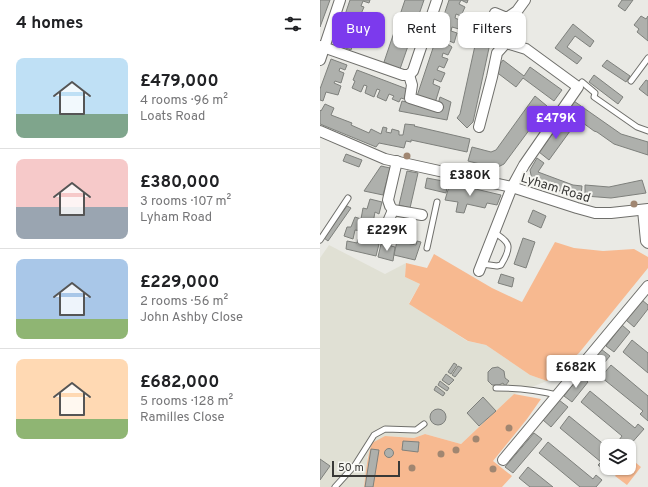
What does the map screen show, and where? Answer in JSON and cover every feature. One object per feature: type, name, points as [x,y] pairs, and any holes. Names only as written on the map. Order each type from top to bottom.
[{"type":"street","points":[[320,60],[322,47],[340,0]]},
{"type":"street","points":[[322,47],[404,75],[409,75],[413,71],[437,0]]},
{"type":"street","points":[[516,12],[525,0]]},
{"type":"street","points":[[479,127],[497,53],[506,43],[526,49],[578,87],[524,165],[512,187],[480,268]]},
{"type":"street","points":[[409,75],[412,85],[410,98],[438,107]]},
{"type":"street","name":"Lyham Road","points":[[320,132],[385,158],[512,187],[596,213],[646,210]]},
{"type":"street","points":[[397,161],[388,200],[390,206],[393,210],[422,215]]},
{"type":"street","points":[[384,231],[393,210]]},
{"type":"street","points":[[646,210],[646,241],[648,243]]},
{"type":"street","points":[[503,460],[648,286]]},
{"type":"lane","points":[[631,81],[648,58]]},
{"type":"lane","points":[[578,87],[582,82],[595,93],[594,97],[636,127],[648,131]]},
{"type":"lane","points":[[320,240],[348,198]]},
{"type":"lane","points":[[427,248],[437,202]]},
{"type":"lane","points":[[422,215],[434,217]]},
{"type":"lane","points":[[480,268],[501,265],[506,254],[508,246],[506,240],[494,232]]},
{"type":"lane","points":[[496,388],[518,388],[557,395]]},
{"type":"lane","points":[[335,487],[355,465],[374,435],[385,429],[416,430],[424,424]]},
{"type":"shaded area","points":[[555,242],[574,248],[603,251],[634,249],[648,257],[648,268],[579,353],[547,381],[530,375],[486,345],[468,341],[409,304],[420,284],[405,277],[406,263],[427,268],[434,254],[492,288],[522,302]]},
{"type":"shaded area","points":[[329,245],[385,274],[406,263],[405,277],[420,284],[409,303],[467,341],[486,345],[530,375],[547,381],[514,394],[461,444],[425,434],[414,438],[385,436],[367,457],[368,462],[364,487],[320,487],[320,258]]},
{"type":"shaded area","points":[[514,394],[541,399],[493,461],[512,476],[502,487],[364,487],[372,443],[385,436],[414,438],[425,434],[461,444]]},
{"type":"shaded area","points":[[636,463],[641,467],[636,473]]},
{"type":"shaded area","points":[[616,475],[635,475],[627,485],[615,476]]},
{"type":"building","points":[[320,0],[330,0],[320,27]]},
{"type":"building","points":[[350,0],[370,0],[369,3],[363,1],[361,6],[364,7],[362,12],[346,12]]},
{"type":"building","points":[[405,0],[424,0],[420,12],[401,12]]},
{"type":"building","points":[[449,0],[461,0],[459,4],[465,7],[463,12],[458,12],[458,15],[456,14],[455,18],[458,19],[458,29],[452,27],[451,31],[457,33],[454,43],[450,41],[450,12],[445,12]]},
{"type":"building","points":[[461,0],[468,0],[467,3]]},
{"type":"building","points":[[622,0],[633,0],[625,11],[618,6]]},
{"type":"building","points":[[641,16],[646,19],[648,16],[648,41],[637,32],[639,29],[634,25]]},
{"type":"building","points":[[573,24],[594,41],[590,47],[575,36],[567,47],[582,58],[577,64],[555,48]]},
{"type":"building","points":[[393,35],[393,48],[407,48],[400,69],[384,62]]},
{"type":"building","points":[[450,46],[452,47],[448,55],[443,53],[442,57],[448,59],[444,68],[439,66],[437,70],[445,73],[441,82],[434,79],[433,84],[440,87],[435,103],[417,96],[433,48],[450,48]]},
{"type":"building","points":[[474,48],[489,48],[473,122],[467,128],[457,118],[460,114]]},
{"type":"building","points":[[331,59],[347,65],[345,70],[340,68],[339,71],[344,73],[341,83],[335,81],[334,83],[341,86],[338,95],[326,92],[323,101],[320,100],[320,89]]},
{"type":"building","points":[[503,60],[524,76],[530,67],[562,90],[554,101],[523,78],[516,87],[495,71]]},
{"type":"building","points":[[607,60],[630,76],[626,82],[602,66]]},
{"type":"building","points":[[357,70],[407,89],[404,99],[401,98],[399,102],[392,99],[394,96],[389,94],[386,101],[377,97],[380,90],[377,89],[374,97],[365,93],[367,86],[364,85],[361,92],[352,88]]},
{"type":"building","points":[[594,75],[623,97],[618,104],[589,82]]},
{"type":"building","points":[[646,80],[648,81],[648,96],[639,89]]},
{"type":"building","points":[[535,96],[547,106],[504,164],[496,168],[468,161],[472,147],[491,152],[496,150]]},
{"type":"building","points":[[440,97],[451,102],[447,120],[399,111],[402,101],[440,110],[438,104]]},
{"type":"building","points":[[571,99],[621,134],[648,142],[648,155],[614,144],[594,131],[564,109]]},
{"type":"building","points":[[325,104],[334,108],[331,115],[352,123],[351,125],[369,133],[371,129],[381,134],[383,127],[387,128],[386,132],[391,133],[392,129],[399,131],[399,135],[403,135],[405,124],[415,125],[414,126],[470,139],[467,152],[411,140],[411,142],[406,141],[404,148],[379,143],[376,147],[320,124],[320,110],[321,111]]},
{"type":"building","points":[[563,120],[573,127],[549,160],[539,152]]},
{"type":"building","points":[[346,154],[362,160],[359,167],[343,161]]},
{"type":"building","points":[[537,158],[544,163],[538,172],[573,185],[582,186],[581,196],[570,195],[532,180],[530,170]]},
{"type":"building","points":[[381,166],[390,168],[383,195],[364,191]]},
{"type":"building","points":[[407,171],[418,173],[410,208],[399,205]]},
{"type":"building","points":[[427,178],[448,182],[446,193],[425,188]]},
{"type":"building","points":[[642,180],[646,193],[611,198],[585,196],[585,185],[609,187]]},
{"type":"building","points":[[450,183],[501,195],[497,205],[487,203],[485,208],[467,204],[464,213],[456,212],[458,202],[445,200]]},
{"type":"building","points":[[370,199],[382,202],[379,214],[375,212],[373,223],[367,221],[362,231],[355,230],[353,239],[344,236],[347,227],[351,227],[355,217],[361,219],[363,208],[367,209]]},
{"type":"building","points":[[347,206],[351,208],[328,241],[324,238]]},
{"type":"building","points":[[533,210],[546,216],[541,228],[528,222]]},
{"type":"building","points":[[401,221],[415,224],[411,240],[397,237]]},
{"type":"building","points":[[523,238],[535,242],[526,268],[514,264]]},
{"type":"building","points":[[358,239],[379,244],[376,256],[346,249],[347,241],[357,243]]},
{"type":"building","points":[[397,241],[416,245],[417,241],[421,242],[415,260],[394,255]]},
{"type":"building","points":[[381,244],[391,244],[391,246],[395,247],[393,261],[378,257]]},
{"type":"building","points":[[501,274],[514,278],[512,287],[498,283]]},
{"type":"building","points":[[642,300],[648,305],[648,309],[634,327],[626,320]]},
{"type":"building","points":[[622,325],[630,332],[614,352],[606,346]]},
{"type":"building","points":[[632,340],[648,353],[648,373],[623,352]]},
{"type":"building","points":[[601,349],[610,356],[593,376],[585,370]]},
{"type":"building","points":[[454,363],[457,365],[451,374],[448,372]]},
{"type":"building","points":[[611,365],[648,396],[648,421],[640,414],[643,411],[601,377]]},
{"type":"building","points":[[458,366],[462,368],[455,377],[452,375]]},
{"type":"building","points":[[498,367],[504,371],[505,378],[509,381],[505,386],[503,383],[499,385],[492,385],[488,381],[488,372],[492,368]]},
{"type":"building","points":[[446,374],[454,380],[449,385],[442,380]]},
{"type":"building","points":[[580,375],[588,382],[572,402],[564,396]]},
{"type":"building","points":[[440,381],[449,388],[447,391],[438,385]]},
{"type":"building","points":[[436,386],[445,393],[443,396],[434,390]]},
{"type":"building","points":[[590,391],[635,428],[638,424],[644,429],[635,439],[620,439],[622,436],[581,402]]},
{"type":"building","points":[[483,397],[496,411],[479,426],[467,413]]},
{"type":"building","points":[[559,400],[568,407],[551,427],[543,420]]},
{"type":"building","points":[[438,409],[444,411],[446,417],[444,423],[438,425],[432,423],[430,417],[432,411]]},
{"type":"building","points":[[569,416],[600,441],[600,461],[560,428]]},
{"type":"building","points":[[534,433],[542,439],[513,473],[505,467]]},
{"type":"building","points":[[403,441],[419,442],[418,452],[402,450]]},
{"type":"building","points":[[548,442],[593,479],[596,475],[602,480],[596,487],[580,487],[539,453]]},
{"type":"building","points":[[371,449],[379,450],[373,487],[365,487]]},
{"type":"building","points":[[387,449],[391,449],[393,453],[391,457],[387,457],[385,455],[385,451]]},
{"type":"building","points":[[320,459],[330,466],[320,480]]},
{"type":"building","points":[[528,467],[553,487],[530,487],[519,478]]}]
